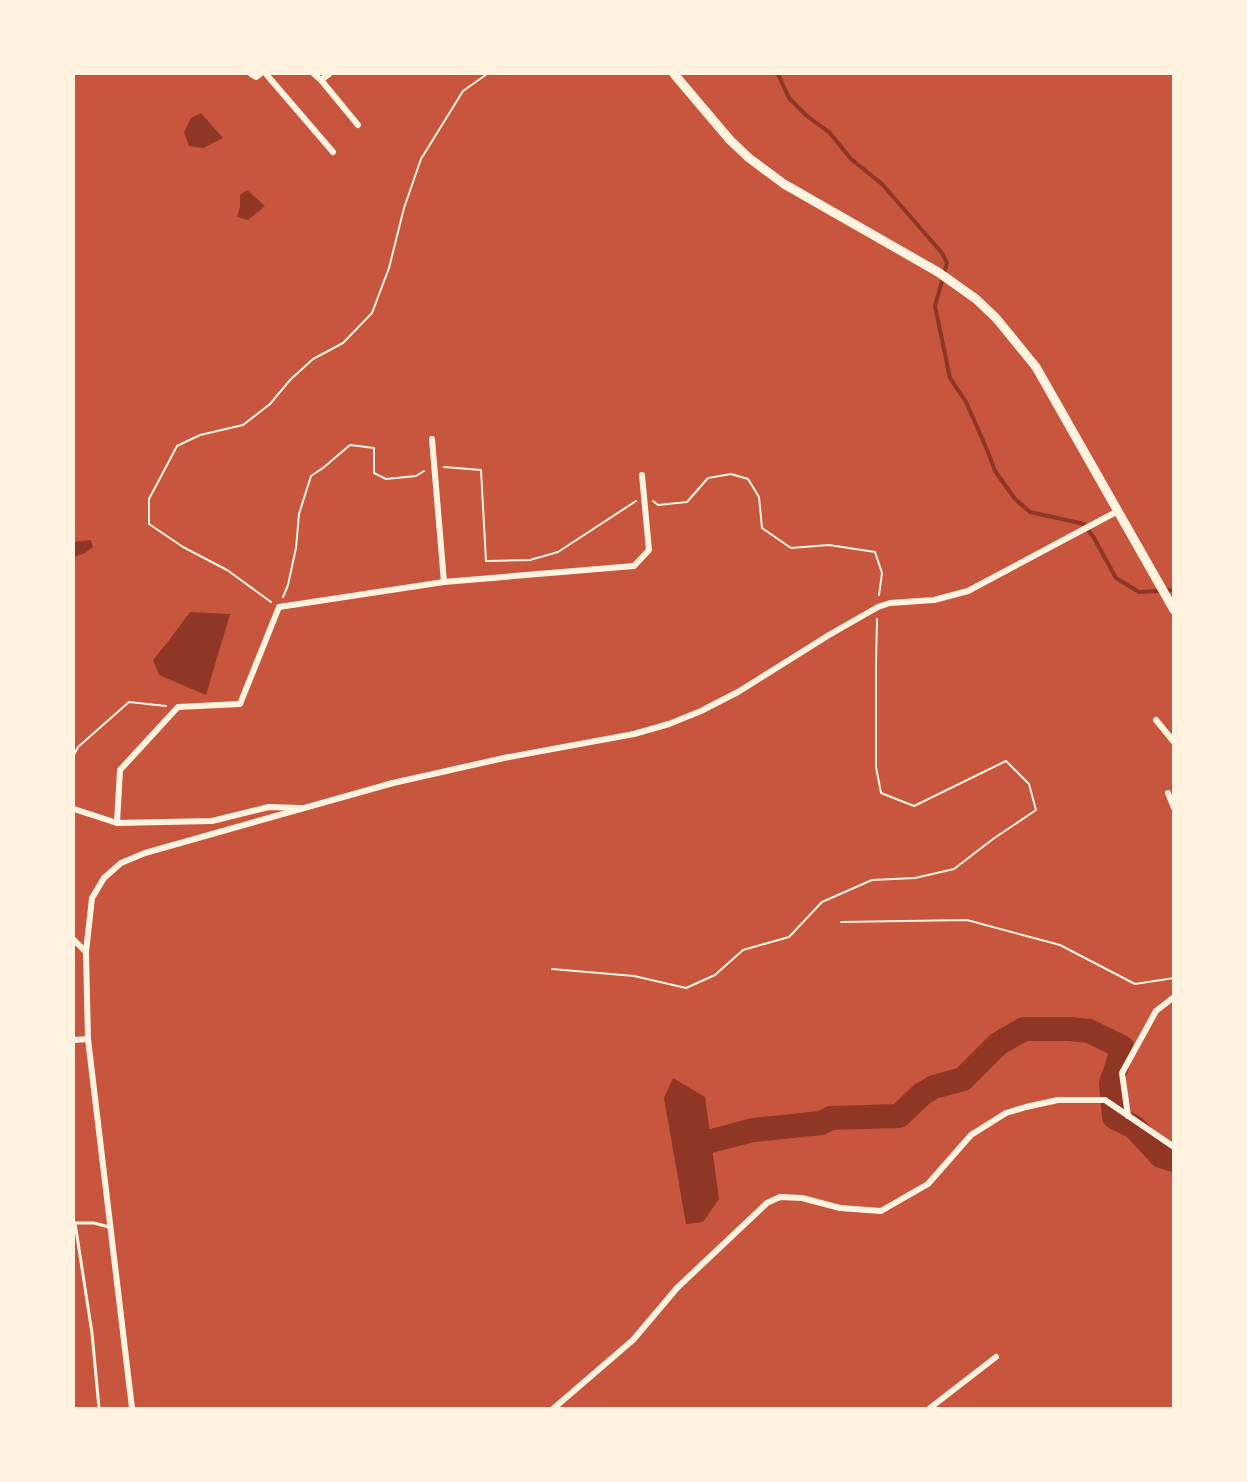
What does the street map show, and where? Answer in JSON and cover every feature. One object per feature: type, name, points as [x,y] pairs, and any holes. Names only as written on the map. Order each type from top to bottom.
[{"type":"main road","points":[[674,74],[730,140],[766,172],[938,272],[996,318],[1036,367],[1173,610]]},
{"type":"street","points":[[250,74],[256,77],[260,74]]},
{"type":"street","points":[[266,74],[333,152]]},
{"type":"street","points":[[314,74],[358,125]]},
{"type":"street","points":[[321,80],[328,74]]},
{"type":"street","points":[[432,439],[444,582]]},
{"type":"street","points":[[117,823],[120,770],[178,707],[240,704],[279,607],[444,582],[634,566],[649,550],[642,475]]},
{"type":"street","points":[[132,1408],[88,1039],[86,952],[92,898],[104,878],[121,863],[145,853],[415,778],[504,758],[634,734],[669,724],[738,692],[878,607],[890,603],[934,600],[968,591],[1118,511]]},
{"type":"street","points":[[1156,720],[1173,742]]},
{"type":"street","points":[[1168,793],[1173,808]]},
{"type":"street","points":[[74,808],[117,823],[212,821],[269,807],[306,808]]},
{"type":"street","points":[[74,940],[86,952]]},
{"type":"street","points":[[1128,1116],[1122,1073],[1156,1011],[1173,997]]},
{"type":"street","points":[[74,1041],[88,1039]]},
{"type":"street","points":[[554,1408],[633,1340],[677,1288],[766,1203],[780,1197],[802,1198],[840,1208],[881,1211],[928,1184],[971,1135],[1006,1113],[1058,1100],[1105,1100],[1173,1147]]},
{"type":"street","points":[[930,1408],[996,1357]]},
{"type":"lane","points":[[99,1408],[92,1333],[74,1223],[94,1223],[111,1228]]},
{"type":"path","points":[[424,471],[416,476],[386,479],[374,473],[374,448],[350,445],[311,477],[299,514],[296,548],[288,585],[279,607],[227,570],[183,547],[149,524],[149,499],[177,447],[200,435],[243,425],[270,404],[290,380],[313,359],[343,343],[372,313],[389,268],[404,208],[421,159],[463,91],[487,74]]},
{"type":"path","points":[[442,467],[481,471],[486,561],[530,560],[558,552],[636,501]]},
{"type":"path","points":[[552,969],[634,976],[686,988],[715,975],[743,950],[789,937],[822,902],[872,880],[915,878],[954,869],[1036,810],[1029,784],[1006,761],[914,806],[881,793],[876,767],[876,663],[882,573],[875,552],[829,545],[791,548],[762,528],[759,497],[748,479],[731,474],[708,478],[687,502],[658,505],[652,500]]},
{"type":"path","points":[[74,755],[78,747],[129,702],[178,707]]},
{"type":"path","points":[[841,922],[967,920],[1060,945],[1136,984],[1173,978]]},
{"type":"shaded area","points":[[201,113],[223,138],[203,148],[189,146],[184,132],[191,118]]},
{"type":"shaded area","points":[[247,190],[265,206],[248,220],[237,217],[240,195]]},
{"type":"shaded area","points":[[91,540],[93,547],[74,557],[74,542]]},
{"type":"shaded area","points":[[190,612],[230,614],[206,695],[159,675],[153,660]]},
{"type":"shaded area","points":[[673,1078],[705,1097],[719,1199],[703,1222],[686,1224],[664,1098]]},
{"type":"waterway","points":[[778,74],[789,98],[807,116],[830,133],[851,159],[882,184],[942,253],[947,263],[935,306],[950,378],[966,402],[995,471],[1015,499],[1030,512],[1084,524],[1116,578],[1139,592],[1174,590]]},
{"type":"waterway","points":[[711,1141],[753,1130],[821,1123],[831,1118],[899,1116],[922,1094],[934,1087],[963,1079],[998,1044],[1024,1029],[1070,1029],[1089,1031],[1122,1047],[1111,1083],[1114,1117],[1134,1127],[1161,1156],[1174,1160]]}]
